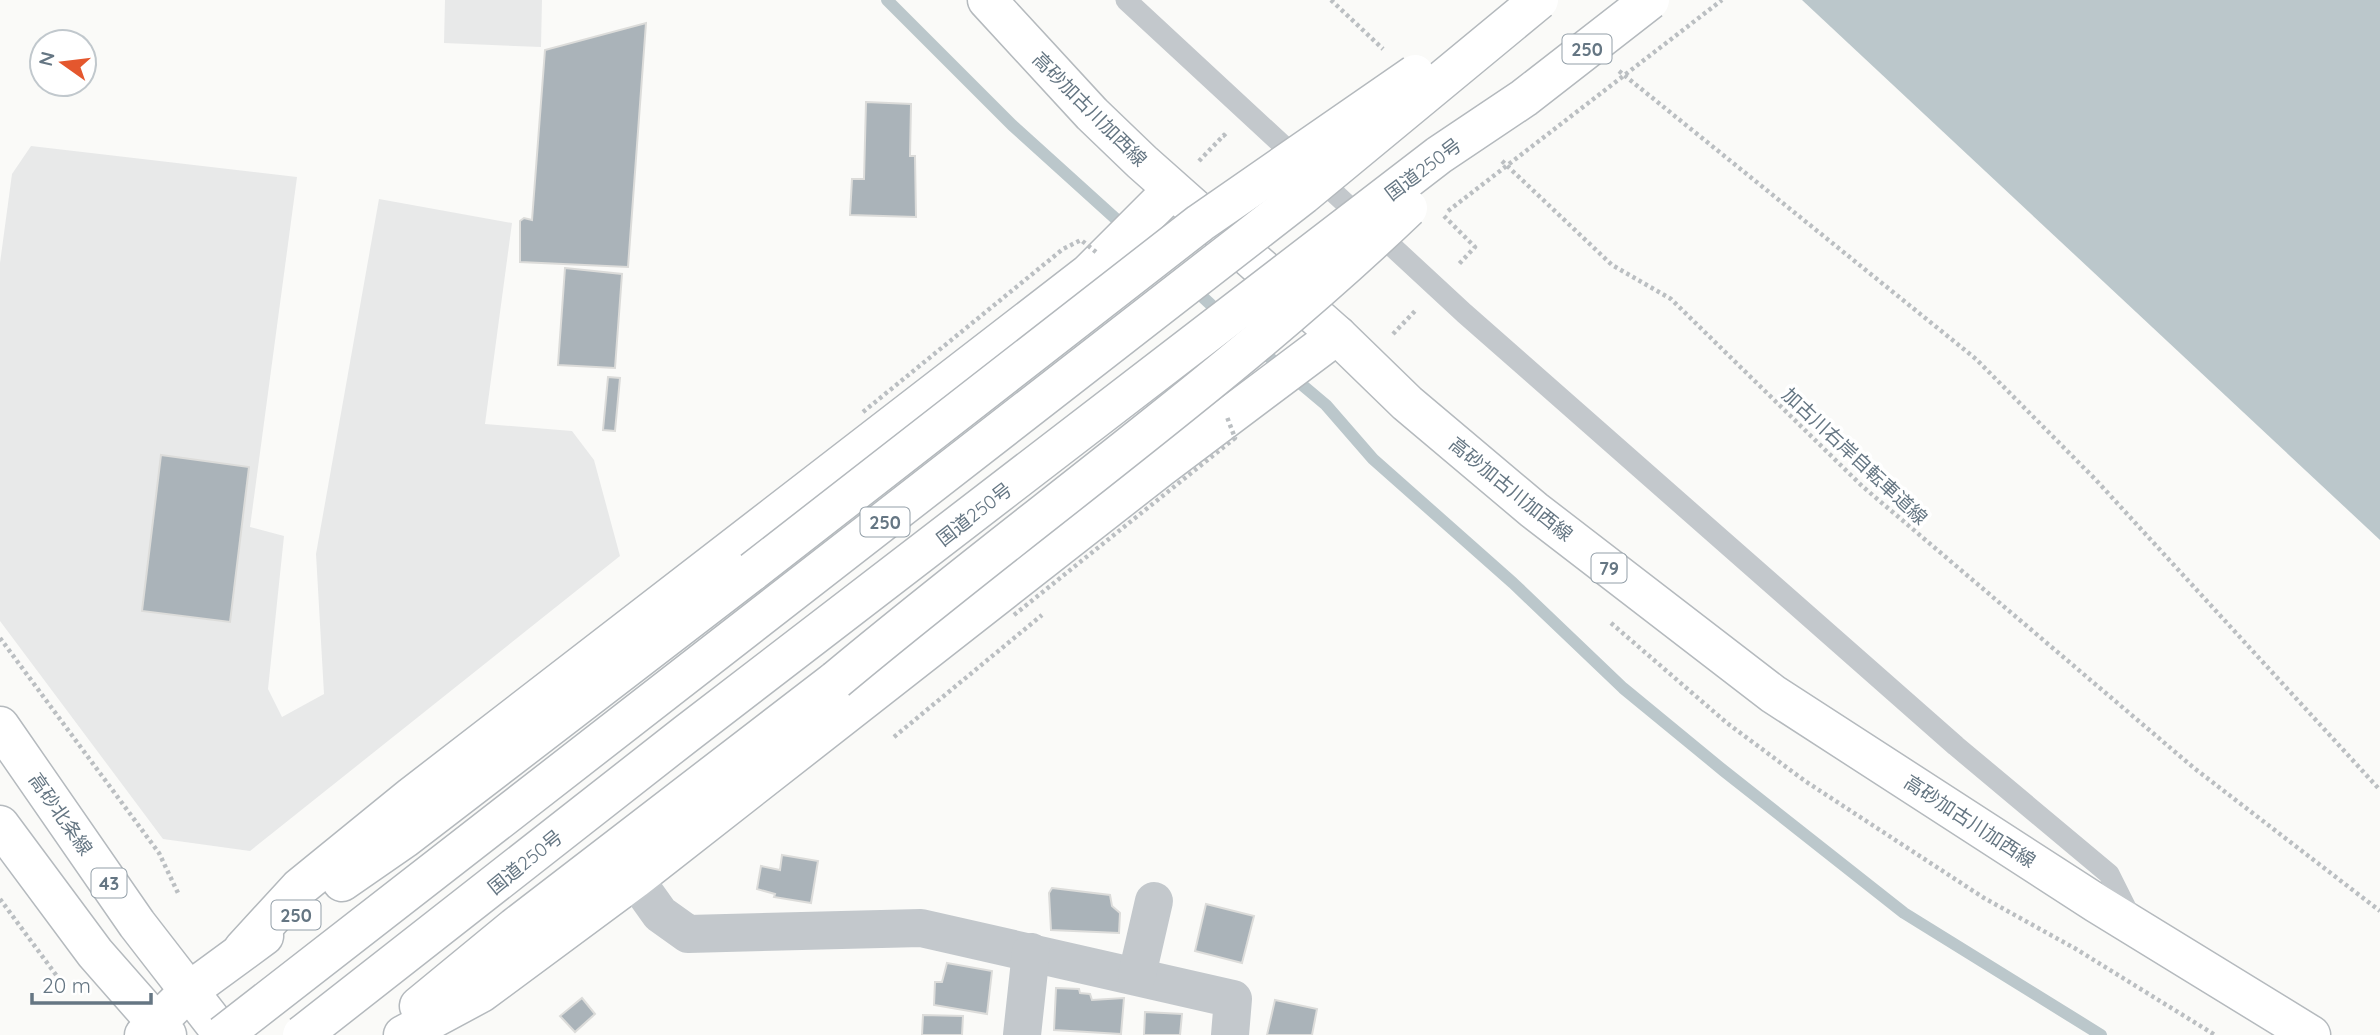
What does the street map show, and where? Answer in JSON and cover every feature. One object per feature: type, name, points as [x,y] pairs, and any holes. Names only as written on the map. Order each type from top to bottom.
[{"type":"main road","name":"高砂加古川加西線","points":[[987,0],[1092,114],[1172,190],[1337,335],[1407,403],[1534,510],[1773,694],[2135,926],[2311,1035]]},
{"type":"main road","name":"250","points":[[156,1031],[188,991],[243,949],[404,839],[1200,223],[1412,76],[1538,0]]},
{"type":"main road","name":"250","points":[[223,1035],[1303,195],[1538,0]]},
{"type":"main road","name":"国道250号","points":[[302,1035],[686,734],[1439,155],[1524,97],[1650,0]]},
{"type":"main road","name":"250","points":[[382,1035],[515,927],[836,680],[951,583],[1199,392],[1399,217],[1524,97]]},
{"type":"main road","points":[[243,949],[299,888],[412,796],[1089,273],[1172,190]]},
{"type":"main road","points":[[403,1035],[481,993],[635,879],[1160,468],[1337,335]]},
{"type":"main road","name":"高砂北条線","points":[[0,726],[138,924],[223,1035]]},
{"type":"main road","points":[[0,825],[156,1031]]},
{"type":"street","points":[[635,879],[660,914],[688,934],[921,928],[1138,975],[1233,999],[1230,1035]]},
{"type":"street","points":[[1138,975],[1154,901]]},
{"type":"street","points":[[1022,1035],[1031,952]]},
{"type":"lane","points":[[1126,0],[1464,313],[1956,746],[2109,874],[2135,926]]},
{"type":"path","points":[[1331,0],[1391,57]]},
{"type":"path","points":[[1614,67],[1976,359],[2096,480],[2380,790]]},
{"type":"path","points":[[1172,190],[1224,135],[1232,144]]},
{"type":"path","name":"加古川右岸自転車道線","points":[[1492,151],[1612,265],[1671,299],[1862,486],[2194,768],[2380,911]]},
{"type":"path","points":[[0,638],[159,853],[178,893]]},
{"type":"path","points":[[0,899],[62,983]]},
{"type":"shaded area","points":[[445,0],[542,0],[541,47],[444,43]]},
{"type":"shaded area","points":[[1802,0],[2380,0],[2380,540]]},
{"type":"shaded area","points":[[31,146],[297,177],[250,527],[284,536],[268,689],[282,717],[324,694],[316,554],[379,199],[512,223],[485,424],[572,431],[594,460],[620,556],[250,851],[163,839],[0,621],[0,263],[12,174]]},
{"type":"building","points":[[646,23],[628,267],[520,262],[520,221],[524,218],[532,220],[545,50]]},
{"type":"building","points":[[866,102],[911,104],[910,156],[915,156],[916,217],[850,215],[852,179],[864,179]]},
{"type":"building","points":[[565,268],[622,274],[615,368],[558,365]]},
{"type":"building","points":[[608,377],[620,378],[615,431],[603,430]]},
{"type":"building","points":[[161,455],[249,467],[230,622],[142,611]]},
{"type":"building","points":[[782,855],[818,861],[811,903],[774,897],[775,894],[757,889],[761,866],[780,870]]},
{"type":"building","points":[[1052,888],[1110,895],[1112,906],[1120,913],[1119,933],[1051,930],[1049,893]]},
{"type":"building","points":[[1206,904],[1254,916],[1242,963],[1195,951]]},
{"type":"building","points":[[947,963],[992,971],[987,1014],[934,1005],[935,982],[942,982]]},
{"type":"building","points":[[1056,988],[1079,989],[1080,993],[1090,994],[1092,1000],[1124,998],[1121,1034],[1054,1030]]},
{"type":"building","points":[[582,998],[595,1014],[575,1032],[560,1016]]},
{"type":"building","points":[[1275,1000],[1317,1009],[1312,1035],[1267,1035]]},
{"type":"building","points":[[1145,1012],[1182,1014],[1180,1035],[1144,1035]]},
{"type":"building","points":[[923,1015],[963,1016],[962,1035],[922,1035]]},
{"type":"waterway","points":[[887,0],[1012,125],[1127,229]]},
{"type":"waterway","points":[[1193,288],[1223,316]]},
{"type":"waterway","points":[[1257,347],[1326,405],[1373,459],[1513,583],[1623,688],[1724,771],[1904,913],[2101,1035]]}]
